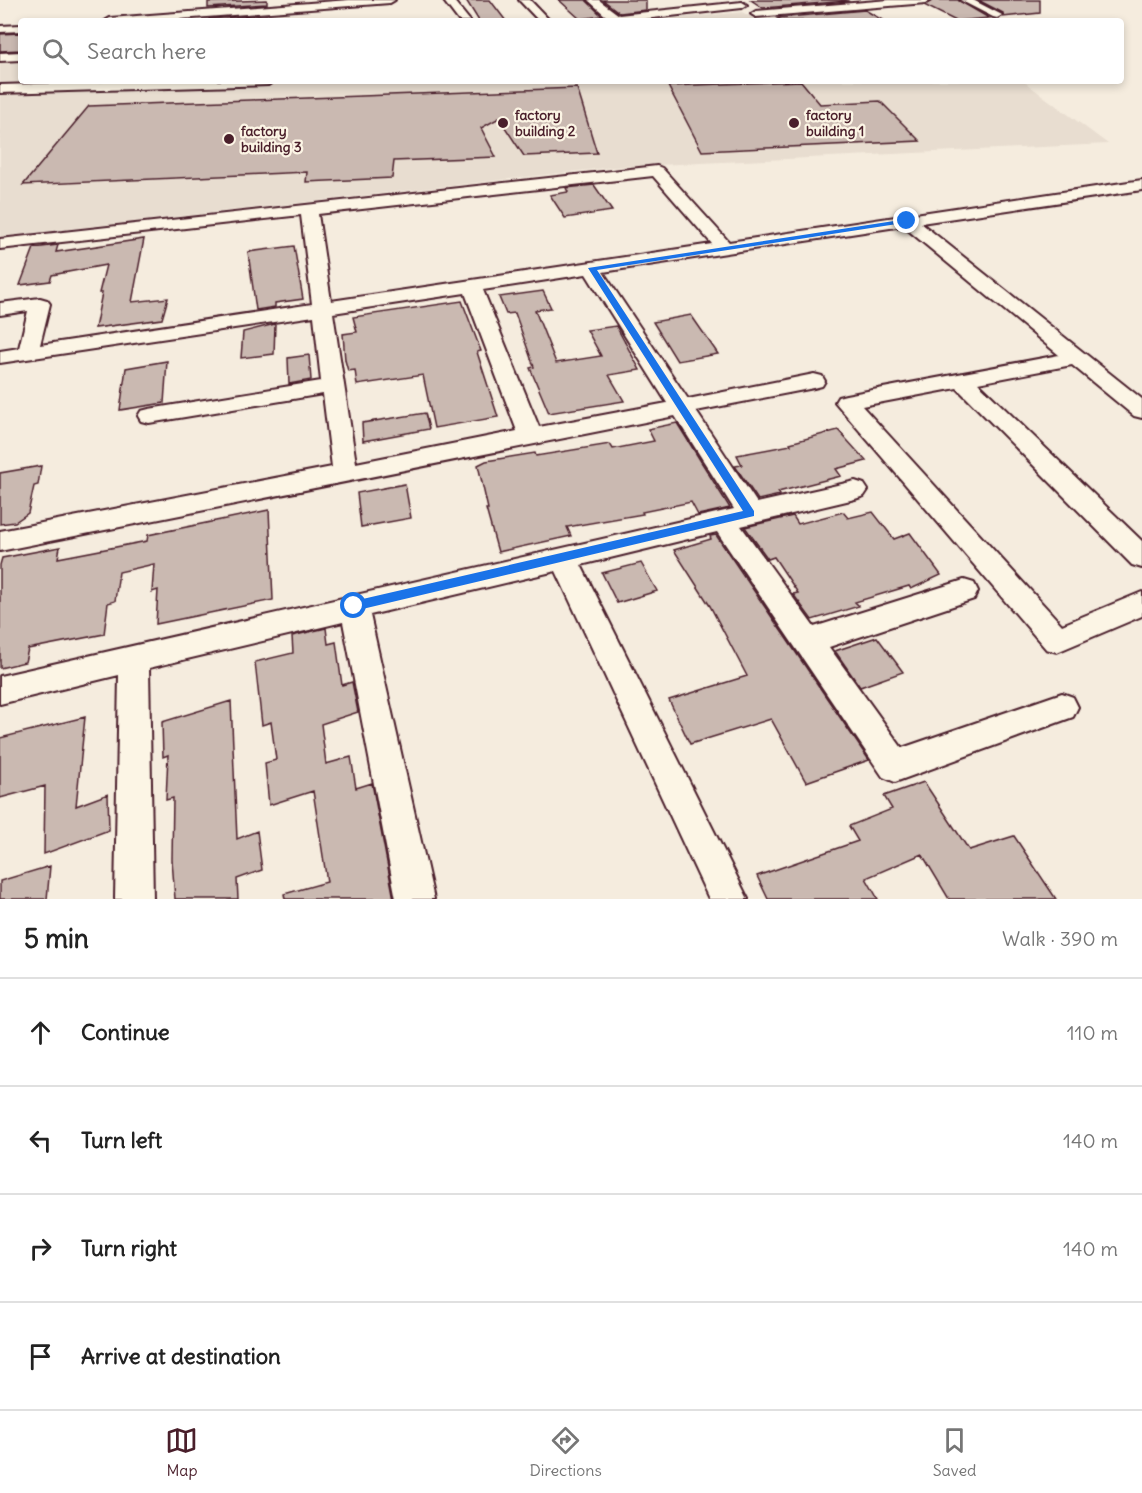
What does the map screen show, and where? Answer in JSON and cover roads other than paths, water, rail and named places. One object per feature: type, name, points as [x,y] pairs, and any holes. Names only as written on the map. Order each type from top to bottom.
[{"type":"street","points":[[199,0],[195,18],[358,7],[390,0]]},
{"type":"street","points":[[448,0],[463,18]]},
{"type":"street","points":[[524,0],[542,18]]},
{"type":"street","points":[[593,0],[616,18]]},
{"type":"street","points":[[756,14],[926,0]]},
{"type":"street","points":[[965,0],[996,15]]},
{"type":"street","points":[[625,18],[738,3],[763,18]]},
{"type":"street","points":[[122,18],[126,9]]},
{"type":"street","points":[[0,29],[18,28]]},
{"type":"street","points":[[0,57],[18,56]]},
{"type":"street","points":[[0,89],[168,84]]},
{"type":"street","points":[[0,244],[657,171],[725,248]]},
{"type":"street","points":[[0,357],[1142,185]]},
{"type":"street","points":[[309,209],[345,474]]},
{"type":"street","points":[[907,221],[1142,411]]},
{"type":"street","points":[[592,268],[682,407],[736,517],[808,642],[895,766],[1062,707]]},
{"type":"street","points":[[472,287],[531,437]]},
{"type":"street","points":[[0,309],[40,304],[28,353]]},
{"type":"street","points":[[1077,358],[846,402],[1057,639],[1142,603]]},
{"type":"street","points":[[962,380],[1142,558]]},
{"type":"street","points":[[0,541],[814,381]]},
{"type":"street","points":[[149,416],[333,386]]},
{"type":"street","points":[[0,690],[855,490]]},
{"type":"street","points":[[562,557],[729,899]]},
{"type":"street","points":[[808,642],[964,591]]},
{"type":"street","points":[[354,606],[415,899]]},
{"type":"street","points":[[134,658],[134,899]]},
{"type":"place","name":"factory building 2","points":[[503,123]]},
{"type":"place","name":"factory building 1","points":[[794,123]]},
{"type":"place","name":"factory building 3","points":[[229,139]]}]
